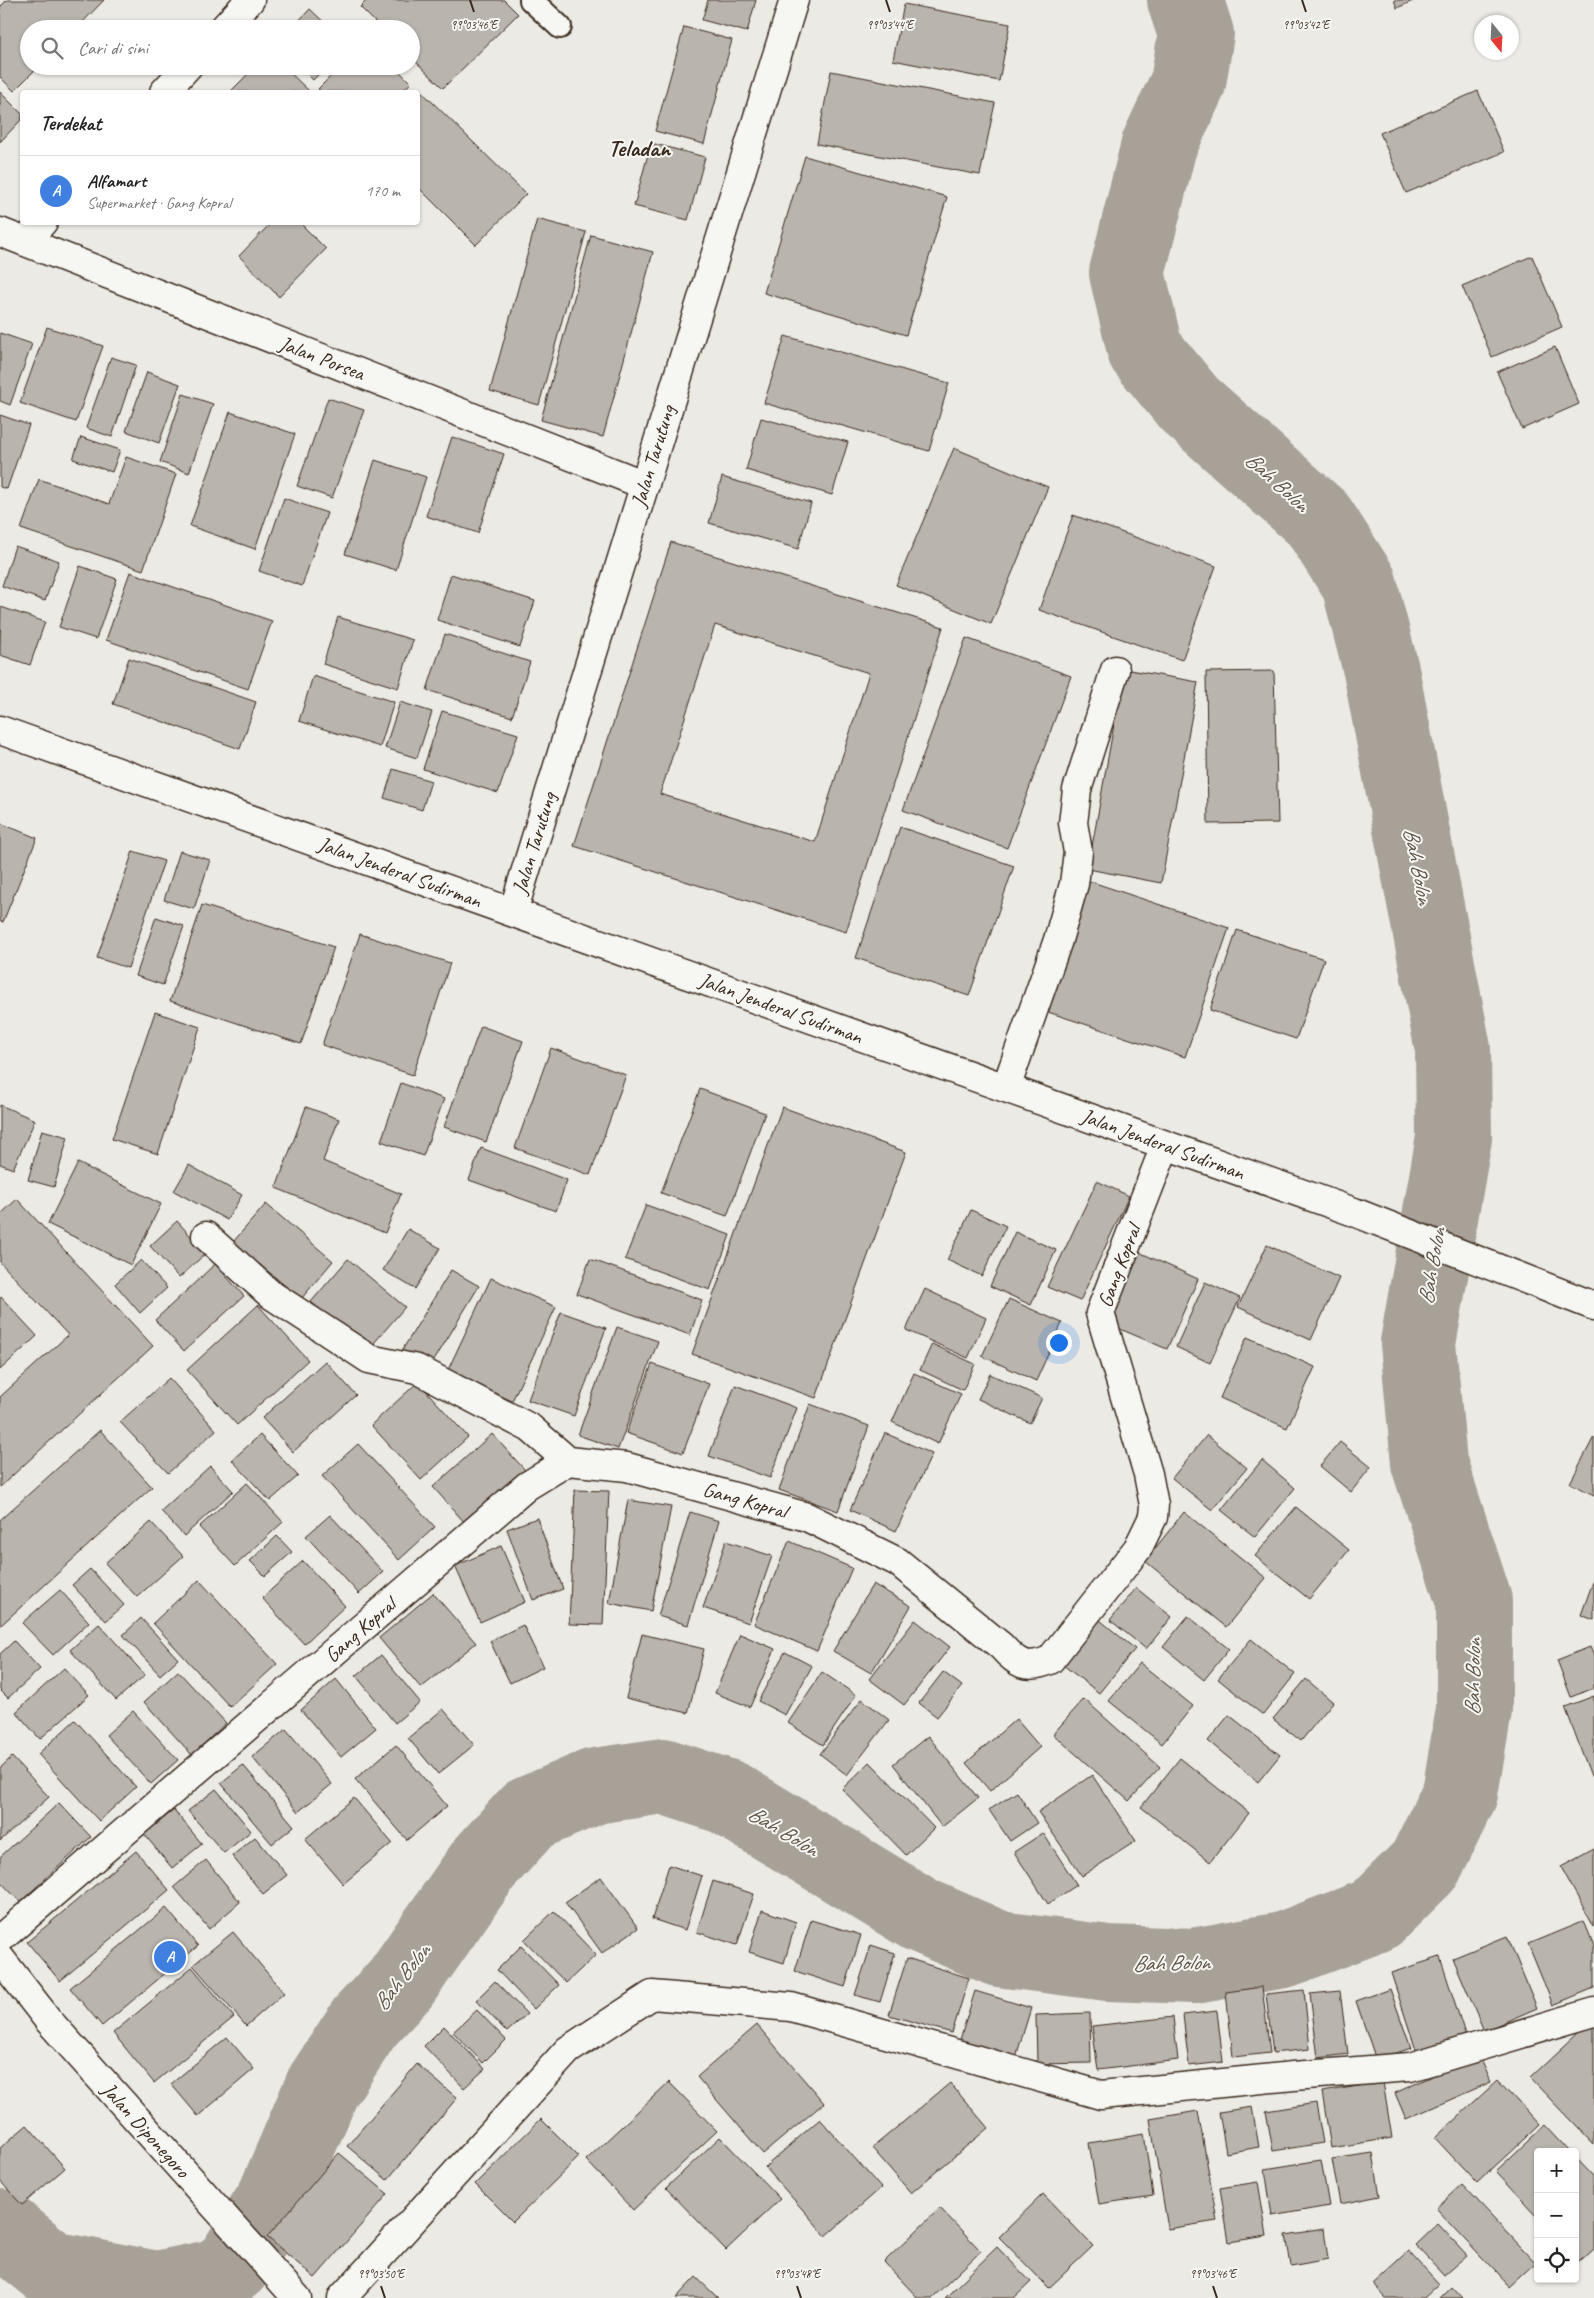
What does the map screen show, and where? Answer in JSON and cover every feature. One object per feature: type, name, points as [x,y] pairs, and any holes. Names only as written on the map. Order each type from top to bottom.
[{"type":"street","points":[[231,20],[250,0]]},
{"type":"street","name":"Jalan Tarutung","points":[[513,912],[794,0]]},
{"type":"street","points":[[166,90],[180,75]]},
{"type":"street","points":[[25,242],[41,225]]},
{"type":"street","name":"Jalan Porsea","points":[[0,232],[644,485]]},
{"type":"street","points":[[1006,1088],[1074,884],[1078,852],[1074,823],[1077,790],[1115,670]]},
{"type":"street","name":"Jalan Jenderal Sudirman","points":[[0,730],[1354,1212],[1594,1306]]},
{"type":"street","name":"Gang Kopral","points":[[0,1938],[527,1486],[568,1461],[627,1467],[807,1517],[898,1562],[1001,1646],[1013,1660],[1028,1666],[1036,1666],[1050,1660],[1138,1548],[1153,1518],[1154,1505],[1148,1474],[1100,1314],[1166,1146]]},
{"type":"street","points":[[206,1236],[270,1294],[369,1359],[418,1368],[530,1428],[568,1461]]},
{"type":"street","name":"Jalan Diponegoro","points":[[0,1958],[49,2021],[297,2298]]},
{"type":"street","points":[[342,2298],[568,2050],[652,1995],[791,2007],[1101,2095],[1293,2076],[1410,2068],[1594,2012]]},
{"type":"lane","points":[[531,0],[560,27]]},
{"type":"building","points":[[7,0],[104,0],[85,20],[20,20],[20,75],[30,75],[14,91],[0,77],[0,7]]},
{"type":"building","points":[[367,0],[504,0],[518,14],[443,88],[420,66],[420,20],[373,20],[360,7]]},
{"type":"building","points":[[708,0],[756,0],[747,32],[702,20]]},
{"type":"building","points":[[1394,0],[1415,0],[1397,8]]},
{"type":"building","points":[[904,4],[1010,24],[999,81],[893,60]]},
{"type":"building","points":[[310,9],[322,20],[300,20]]},
{"type":"building","points":[[684,27],[732,40],[704,144],[655,131]]},
{"type":"building","points":[[831,71],[995,103],[980,175],[817,144]]},
{"type":"building","points":[[247,75],[292,75],[308,90],[232,90]]},
{"type":"building","points":[[308,75],[318,75],[313,80]]},
{"type":"building","points":[[332,75],[403,75],[411,83],[403,90],[318,89]]},
{"type":"building","points":[[421,91],[526,194],[476,245],[420,189]]},
{"type":"building","points":[[1478,91],[1504,152],[1406,193],[1380,133]]},
{"type":"building","points":[[0,92],[20,112],[20,121],[0,142]]},
{"type":"building","points":[[651,143],[705,157],[688,220],[634,206]]},
{"type":"building","points":[[805,156],[947,197],[906,335],[764,293]]},
{"type":"building","points":[[537,219],[586,232],[539,405],[490,391]]},
{"type":"building","points":[[269,225],[302,225],[326,249],[279,297],[239,256]]},
{"type":"building","points":[[591,235],[653,252],[603,437],[541,420]]},
{"type":"building","points":[[1532,256],[1562,327],[1492,357],[1462,286]]},
{"type":"building","points":[[47,327],[103,346],[76,422],[20,403]]},
{"type":"building","points":[[0,333],[32,344],[10,405],[0,401]]},
{"type":"building","points":[[785,336],[949,383],[929,451],[764,403]]},
{"type":"building","points":[[1555,347],[1579,404],[1522,429],[1497,372]]},
{"type":"building","points":[[111,357],[136,365],[112,437],[86,428]]},
{"type":"building","points":[[147,372],[180,384],[159,443],[126,431]]},
{"type":"building","points":[[183,394],[213,404],[189,473],[160,462]]},
{"type":"building","points":[[328,398],[364,410],[332,498],[297,486]]},
{"type":"building","points":[[230,412],[295,434],[255,549],[190,526]]},
{"type":"building","points":[[0,415],[29,425],[7,489],[0,487]]},
{"type":"building","points":[[761,418],[848,442],[832,495],[746,470]]},
{"type":"building","points":[[81,437],[120,450],[112,472],[73,459]]},
{"type":"building","points":[[452,437],[504,454],[478,533],[426,516]]},
{"type":"building","points":[[954,448],[1048,487],[991,624],[896,585]]},
{"type":"building","points":[[126,457],[176,474],[143,570],[21,529],[39,479],[109,504]]},
{"type":"building","points":[[375,460],[426,477],[396,570],[345,554]]},
{"type":"building","points":[[722,477],[811,503],[798,549],[709,523]]},
{"type":"building","points":[[284,498],[327,513],[302,586],[259,571]]},
{"type":"building","points":[[1073,515],[1216,566],[1182,660],[1039,610]]},
{"type":"building","points":[[671,542],[943,627],[846,932],[574,846]],"holes":[[[715,625],[869,673],[815,842],[660,794]]]},
{"type":"building","points":[[15,546],[59,561],[45,601],[2,586]]},
{"type":"building","points":[[80,566],[117,579],[96,639],[59,627]]},
{"type":"building","points":[[130,572],[272,621],[248,689],[106,640]]},
{"type":"building","points":[[451,574],[535,601],[520,647],[437,620]]},
{"type":"building","points":[[1,607],[45,622],[30,665],[0,655]]},
{"type":"building","points":[[338,617],[413,640],[398,688],[323,664]]},
{"type":"building","points":[[445,634],[530,662],[512,717],[427,690]]},
{"type":"building","points":[[966,638],[1071,676],[1007,848],[903,810]]},
{"type":"building","points":[[129,658],[256,702],[240,749],[113,704]]},
{"type":"building","points":[[1124,669],[1198,682],[1161,883],[1088,869]]},
{"type":"building","points":[[1274,671],[1278,823],[1208,824],[1206,672]]},
{"type":"building","points":[[313,676],[394,702],[380,747],[299,721]]},
{"type":"building","points":[[400,702],[432,712],[417,758],[385,748]]},
{"type":"building","points":[[442,711],[518,734],[498,793],[423,769]]},
{"type":"building","points":[[393,769],[431,781],[422,810],[384,798]]},
{"type":"building","points":[[0,823],[37,838],[3,922],[0,921]]},
{"type":"building","points":[[900,827],[1014,866],[969,996],[856,958]]},
{"type":"building","points":[[133,851],[164,861],[128,968],[97,958]]},
{"type":"building","points":[[180,851],[210,860],[194,909],[164,900]]},
{"type":"building","points":[[1089,881],[1229,928],[1185,1057],[1045,1011]]},
{"type":"building","points":[[202,905],[334,947],[301,1044],[170,1001]]},
{"type":"building","points":[[156,917],[184,926],[163,985],[136,976]]},
{"type":"building","points":[[1237,930],[1324,959],[1296,1039],[1210,1010]]},
{"type":"building","points":[[360,934],[450,963],[413,1075],[322,1045]]},
{"type":"building","points":[[155,1012],[200,1027],[158,1154],[112,1139]]},
{"type":"building","points":[[481,1026],[523,1041],[486,1142],[444,1127]]},
{"type":"building","points":[[551,1048],[626,1075],[590,1175],[515,1148]]},
{"type":"building","points":[[401,1083],[444,1099],[423,1156],[381,1141]]},
{"type":"building","points":[[700,1089],[765,1113],[727,1216],[661,1193]]},
{"type":"building","points":[[0,1105],[35,1120],[13,1169],[0,1164]]},
{"type":"building","points":[[306,1107],[339,1119],[323,1161],[401,1194],[385,1233],[276,1188]]},
{"type":"building","points":[[782,1107],[906,1152],[816,1398],[692,1354]]},
{"type":"building","points":[[42,1130],[68,1137],[54,1187],[28,1180]]},
{"type":"building","points":[[481,1148],[567,1180],[556,1211],[469,1180]]},
{"type":"building","points":[[78,1163],[161,1204],[131,1265],[48,1224]]},
{"type":"building","points":[[189,1165],[242,1195],[227,1220],[174,1191]]},
{"type":"building","points":[[1097,1181],[1129,1196],[1080,1301],[1047,1287]]},
{"type":"building","points":[[17,1199],[153,1346],[0,1487],[0,1397],[68,1335],[0,1262],[0,1215]]},
{"type":"building","points":[[266,1204],[333,1261],[301,1299],[233,1242]]},
{"type":"building","points":[[646,1205],[730,1235],[710,1290],[625,1259]]},
{"type":"building","points":[[971,1210],[1006,1226],[982,1276],[947,1260]]},
{"type":"building","points":[[177,1221],[206,1253],[179,1278],[150,1246]]},
{"type":"building","points":[[408,1229],[440,1248],[415,1289],[383,1270]]},
{"type":"building","points":[[1015,1232],[1056,1250],[1031,1305],[990,1286]]},
{"type":"building","points":[[1267,1245],[1339,1278],[1311,1340],[1238,1307]]},
{"type":"building","points":[[1139,1252],[1198,1279],[1167,1349],[1106,1323]]},
{"type":"building","points":[[348,1259],[405,1307],[368,1350],[311,1302]]},
{"type":"building","points":[[590,1259],[702,1300],[690,1335],[577,1294]]},
{"type":"building","points":[[141,1260],[167,1288],[140,1313],[115,1284]]},
{"type":"building","points":[[215,1264],[244,1296],[184,1351],[155,1320]]},
{"type":"building","points":[[451,1270],[479,1286],[429,1369],[401,1352]]},
{"type":"building","points":[[491,1278],[556,1307],[512,1401],[447,1372]]},
{"type":"building","points":[[1205,1282],[1240,1298],[1210,1363],[1176,1347]]},
{"type":"building","points":[[925,1289],[986,1318],[968,1358],[906,1330]]},
{"type":"building","points":[[0,1298],[37,1336],[0,1370]]},
{"type":"building","points":[[1009,1299],[1062,1323],[1036,1381],[982,1356]]},
{"type":"building","points":[[258,1305],[308,1360],[237,1425],[187,1370]]},
{"type":"building","points":[[561,1312],[606,1328],[574,1416],[528,1400]]},
{"type":"building","points":[[617,1327],[658,1341],[618,1449],[578,1435]]},
{"type":"building","points":[[1247,1337],[1315,1367],[1287,1428],[1220,1398]]},
{"type":"building","points":[[932,1344],[975,1364],[963,1390],[920,1370]]},
{"type":"building","points":[[325,1361],[356,1395],[293,1452],[262,1418]]},
{"type":"building","points":[[652,1364],[709,1384],[683,1453],[626,1433]]},
{"type":"building","points":[[914,1373],[961,1394],[938,1444],[892,1422]]},
{"type":"building","points":[[990,1374],[1042,1398],[1030,1423],[978,1399]]},
{"type":"building","points":[[169,1378],[216,1430],[168,1473],[120,1422]]},
{"type":"building","points":[[418,1382],[468,1437],[421,1480],[371,1425]]},
{"type":"building","points":[[735,1385],[797,1408],[770,1478],[709,1456]]},
{"type":"building","points":[[810,1404],[869,1426],[838,1511],[779,1490]]},
{"type":"building","points":[[100,1430],[152,1487],[0,1626],[0,1520]]},
{"type":"building","points":[[885,1433],[932,1454],[896,1531],[850,1510]]},
{"type":"building","points":[[492,1434],[525,1470],[466,1524],[433,1487]]},
{"type":"building","points":[[260,1435],[298,1476],[270,1501],[232,1460]]},
{"type":"building","points":[[1207,1435],[1247,1468],[1212,1510],[1172,1478]]},
{"type":"building","points":[[1594,1437],[1594,1495],[1570,1483]]},
{"type":"building","points":[[1340,1442],[1371,1467],[1351,1492],[1320,1466]]},
{"type":"building","points":[[358,1444],[435,1527],[399,1560],[322,1476]]},
{"type":"building","points":[[1262,1460],[1295,1488],[1255,1537],[1221,1510]]},
{"type":"building","points":[[210,1466],[233,1491],[184,1536],[161,1511]]},
{"type":"building","points":[[247,1483],[283,1522],[235,1566],[199,1527]]},
{"type":"building","points":[[575,1490],[609,1491],[603,1625],[569,1624]]},
{"type":"building","points":[[628,1500],[671,1507],[651,1611],[609,1603]]},
{"type":"building","points":[[1296,1507],[1349,1550],[1309,1599],[1255,1556]]},
{"type":"building","points":[[690,1512],[719,1521],[688,1625],[658,1616]]},
{"type":"building","points":[[1184,1512],[1266,1578],[1226,1627],[1145,1561]]},
{"type":"building","points":[[330,1515],[383,1572],[359,1594],[306,1536]]},
{"type":"building","points":[[537,1518],[563,1589],[533,1600],[507,1529]]},
{"type":"building","points":[[151,1522],[183,1556],[137,1597],[105,1563]]},
{"type":"building","points":[[277,1536],[292,1552],[265,1576],[250,1561]]},
{"type":"building","points":[[726,1541],[772,1556],[749,1623],[703,1608]]},
{"type":"building","points":[[789,1541],[852,1568],[817,1651],[754,1624]]},
{"type":"building","points":[[501,1546],[525,1602],[480,1622],[455,1566]]},
{"type":"building","points":[[303,1561],[345,1606],[304,1644],[262,1598]]},
{"type":"building","points":[[90,1569],[124,1605],[106,1621],[72,1585]]},
{"type":"building","points":[[1594,1579],[1594,1620],[1581,1615]]},
{"type":"building","points":[[199,1580],[277,1664],[230,1707],[153,1623]]},
{"type":"building","points":[[873,1584],[911,1606],[871,1673],[833,1651]]},
{"type":"building","points":[[1136,1588],[1172,1617],[1146,1649],[1110,1620]]},
{"type":"building","points":[[60,1590],[89,1622],[53,1655],[22,1623]]},
{"type":"building","points":[[433,1593],[476,1643],[421,1688],[379,1638]]},
{"type":"building","points":[[1095,1616],[1135,1649],[1099,1693],[1058,1661]]},
{"type":"building","points":[[1188,1616],[1229,1649],[1204,1680],[1163,1647]]},
{"type":"building","points":[[141,1618],[178,1659],[160,1675],[123,1635]]},
{"type":"building","points":[[915,1620],[950,1647],[904,1705],[869,1679]]},
{"type":"building","points":[[99,1624],[145,1675],[116,1700],[70,1650]]},
{"type":"building","points":[[523,1625],[543,1667],[510,1683],[490,1641]]},
{"type":"building","points":[[642,1634],[704,1649],[688,1713],[626,1698]]},
{"type":"building","points":[[740,1634],[775,1649],[750,1707],[715,1693]]},
{"type":"building","points":[[1251,1639],[1295,1674],[1263,1715],[1218,1679]]},
{"type":"building","points":[[14,1641],[40,1669],[8,1698],[0,1690],[0,1654]]},
{"type":"building","points":[[1590,1647],[1594,1656],[1594,1688],[1571,1697],[1557,1660]]},
{"type":"building","points":[[785,1652],[812,1666],[785,1715],[758,1701]]},
{"type":"building","points":[[381,1655],[420,1702],[395,1723],[356,1676]]},
{"type":"building","points":[[1140,1663],[1193,1706],[1162,1744],[1109,1701]]},
{"type":"building","points":[[64,1668],[89,1695],[40,1739],[16,1712]]},
{"type":"building","points":[[178,1671],[226,1723],[192,1755],[144,1702]]},
{"type":"building","points":[[822,1672],[856,1695],[823,1745],[788,1723]]},
{"type":"building","points":[[943,1672],[962,1686],[937,1717],[919,1703]]},
{"type":"building","points":[[336,1679],[376,1728],[341,1757],[301,1710]]},
{"type":"building","points":[[1306,1679],[1333,1702],[1301,1741],[1273,1719]]},
{"type":"building","points":[[1594,1696],[1594,1775],[1591,1776],[1565,1707]]},
{"type":"building","points":[[862,1699],[889,1720],[847,1775],[820,1754]]},
{"type":"building","points":[[1084,1699],[1160,1767],[1129,1801],[1053,1734]]},
{"type":"building","points":[[443,1709],[474,1745],[438,1774],[408,1738]]},
{"type":"building","points":[[133,1711],[178,1760],[151,1784],[106,1735]]},
{"type":"building","points":[[1229,1715],[1280,1755],[1258,1782],[1208,1741]]},
{"type":"building","points":[[1016,1719],[1040,1747],[990,1791],[966,1763]]},
{"type":"building","points":[[75,1720],[136,1787],[99,1821],[38,1754]]},
{"type":"building","points":[[286,1729],[332,1784],[298,1812],[252,1757]]},
{"type":"building","points":[[928,1736],[978,1798],[942,1827],[893,1764]]},
{"type":"building","points":[[396,1745],[447,1806],[407,1840],[355,1779]]},
{"type":"building","points":[[12,1757],[49,1797],[0,1841],[0,1768]]},
{"type":"building","points":[[1180,1758],[1249,1813],[1210,1862],[1141,1807]]},
{"type":"building","points":[[870,1762],[934,1828],[906,1855],[842,1789]]},
{"type":"building","points":[[243,1765],[294,1826],[272,1844],[221,1783]]},
{"type":"building","points":[[1092,1775],[1136,1841],[1082,1876],[1038,1812]]},
{"type":"building","points":[[216,1789],[251,1831],[224,1853],[188,1811]]},
{"type":"building","points":[[1017,1792],[1037,1823],[1010,1841],[989,1810]]},
{"type":"building","points":[[354,1798],[392,1843],[343,1884],[305,1839]]},
{"type":"building","points":[[59,1803],[91,1837],[20,1902],[0,1881],[0,1857]]},
{"type":"building","points":[[174,1810],[202,1844],[172,1868],[144,1834]]},
{"type":"building","points":[[1043,1833],[1077,1885],[1048,1904],[1014,1852]]},
{"type":"building","points":[[255,1837],[287,1875],[263,1894],[232,1856]]},
{"type":"building","points":[[1594,1849],[1594,1927],[1561,1867]]},
{"type":"building","points":[[136,1851],[169,1890],[60,1981],[27,1942]]},
{"type":"building","points":[[206,1860],[240,1902],[209,1929],[174,1887]]},
{"type":"building","points":[[669,1865],[702,1876],[685,1930],[652,1919]]},
{"type":"building","points":[[601,1877],[638,1928],[602,1953],[565,1902]]},
{"type":"building","points":[[713,1881],[754,1894],[737,1945],[697,1932]]},
{"type":"building","points":[[166,1908],[198,1946],[102,2026],[70,1988]]},
{"type":"building","points":[[762,1910],[796,1922],[784,1963],[749,1952]]},
{"type":"building","points":[[554,1911],[596,1955],[566,1983],[524,1940]]},
{"type":"building","points":[[811,1920],[861,1935],[845,1987],[795,1971]]},
{"type":"building","points":[[1584,1921],[1594,1946],[1594,1988],[1553,2005],[1528,1944]]},
{"type":"building","points":[[233,1932],[284,1993],[246,2026],[193,1965]]},
{"type":"building","points":[[1507,1936],[1537,2008],[1484,2031],[1453,1958]]},
{"type":"building","points":[[871,1945],[895,1953],[880,2002],[855,1995]]},
{"type":"building","points":[[521,1946],[559,1985],[534,2009],[497,1970]]},
{"type":"building","points":[[1440,1957],[1466,2037],[1417,2053],[1391,1973]]},
{"type":"building","points":[[907,1958],[969,1978],[952,2033],[889,2015]]},
{"type":"building","points":[[192,1967],[234,2017],[154,2083],[113,2033]]},
{"type":"building","points":[[495,1981],[527,2014],[507,2032],[476,2000]]},
{"type":"building","points":[[1262,1987],[1270,2053],[1233,2057],[1226,1992]]},
{"type":"building","points":[[1390,1989],[1411,2048],[1376,2060],[1356,2001]]},
{"type":"building","points":[[1304,1990],[1310,2049],[1273,2053],[1266,1994]]},
{"type":"building","points":[[975,1991],[1031,2008],[1015,2060],[959,2043]]},
{"type":"building","points":[[1340,1991],[1348,2054],[1318,2058],[1310,1994]]},
{"type":"building","points":[[477,2010],[506,2040],[483,2063],[453,2032]]},
{"type":"building","points":[[1217,2011],[1223,2062],[1189,2066],[1183,2015]]},
{"type":"building","points":[[1090,2013],[1091,2063],[1037,2064],[1036,2015]]},
{"type":"building","points":[[1173,2017],[1178,2060],[1098,2070],[1092,2026]]},
{"type":"building","points":[[1594,2018],[1594,2145],[1530,2078]]},
{"type":"building","points":[[757,2025],[824,2103],[763,2154],[697,2077]]},
{"type":"building","points":[[444,2026],[485,2069],[464,2088],[424,2046]]},
{"type":"building","points":[[227,2037],[254,2069],[198,2116],[171,2084]]},
{"type":"building","points":[[1479,2055],[1491,2082],[1406,2119],[1395,2093]]},
{"type":"building","points":[[417,2064],[457,2098],[387,2180],[347,2146]]},
{"type":"building","points":[[1498,2080],[1539,2125],[1477,2183],[1435,2138]]},
{"type":"building","points":[[669,2082],[717,2131],[633,2210],[586,2160]]},
{"type":"building","points":[[1383,2082],[1392,2138],[1331,2148],[1322,2092]]},
{"type":"building","points":[[950,2083],[988,2128],[911,2193],[872,2148]]},
{"type":"building","points":[[1316,2103],[1323,2143],[1273,2151],[1266,2111]]},
{"type":"building","points":[[1252,2107],[1259,2147],[1226,2153],[1219,2112]]},
{"type":"building","points":[[1198,2111],[1217,2221],[1168,2229],[1150,2119]]},
{"type":"building","points":[[541,2119],[579,2157],[513,2222],[475,2184]]},
{"type":"building","points":[[820,2119],[881,2188],[826,2236],[765,2167]]},
{"type":"building","points":[[27,2125],[65,2168],[22,2205],[0,2181],[0,2148]]},
{"type":"building","points":[[1545,2125],[1566,2148],[1534,2148],[1534,2212],[1496,2171]]},
{"type":"building","points":[[1144,2134],[1153,2196],[1099,2204],[1089,2143]]},
{"type":"building","points":[[720,2137],[780,2199],[726,2250],[666,2188]]},
{"type":"building","points":[[339,2153],[388,2194],[315,2278],[267,2237]]},
{"type":"building","points":[[1373,2153],[1380,2196],[1340,2204],[1332,2159]]},
{"type":"building","points":[[1321,2160],[1329,2206],[1272,2216],[1265,2169]]},
{"type":"building","points":[[1579,2161],[1594,2177],[1594,2249],[1580,2262]]},
{"type":"building","points":[[1258,2182],[1267,2236],[1229,2242],[1220,2188]]},
{"type":"building","points":[[1462,2184],[1534,2261],[1534,2265],[1510,2287],[1436,2208]]},
{"type":"building","points":[[1043,2194],[1093,2246],[1049,2288],[999,2237]]},
{"type":"building","points":[[940,2208],[981,2251],[932,2298],[918,2298],[884,2262]]},
{"type":"building","points":[[1438,2224],[1467,2255],[1444,2275],[1416,2245]]},
{"type":"building","points":[[1324,2229],[1328,2259],[1291,2266],[1286,2235]]},
{"type":"building","points":[[997,2247],[1031,2282],[1014,2298],[945,2298]]},
{"type":"building","points":[[1409,2251],[1439,2284],[1424,2298],[1386,2298],[1373,2284]]},
{"type":"building","points":[[696,2277],[718,2298],[676,2298]]},
{"type":"building","points":[[1452,2286],[1463,2298],[1440,2298]]},
{"type":"waterway","name":"Bah Bolon","points":[[0,2227],[52,2269],[157,2289],[216,2277],[233,2265],[275,2198],[323,2086],[364,2023],[401,1983],[484,1864],[529,1814],[595,1786],[663,1776],[727,1797],[921,1915],[999,1949],[1108,1963],[1194,1966],[1283,1950],[1375,1915],[1425,1865],[1460,1793],[1474,1710],[1474,1601],[1429,1463],[1418,1343],[1454,1138],[1453,1049],[1381,670],[1359,583],[1318,519],[1189,404],[1145,350],[1127,273],[1159,145],[1188,83],[1196,34],[1185,0]]},
{"type":"place","name":"Alfamart","points":[[170,1957]]},
{"type":"district","name":"Teladan","points":[[639,148]]}]
